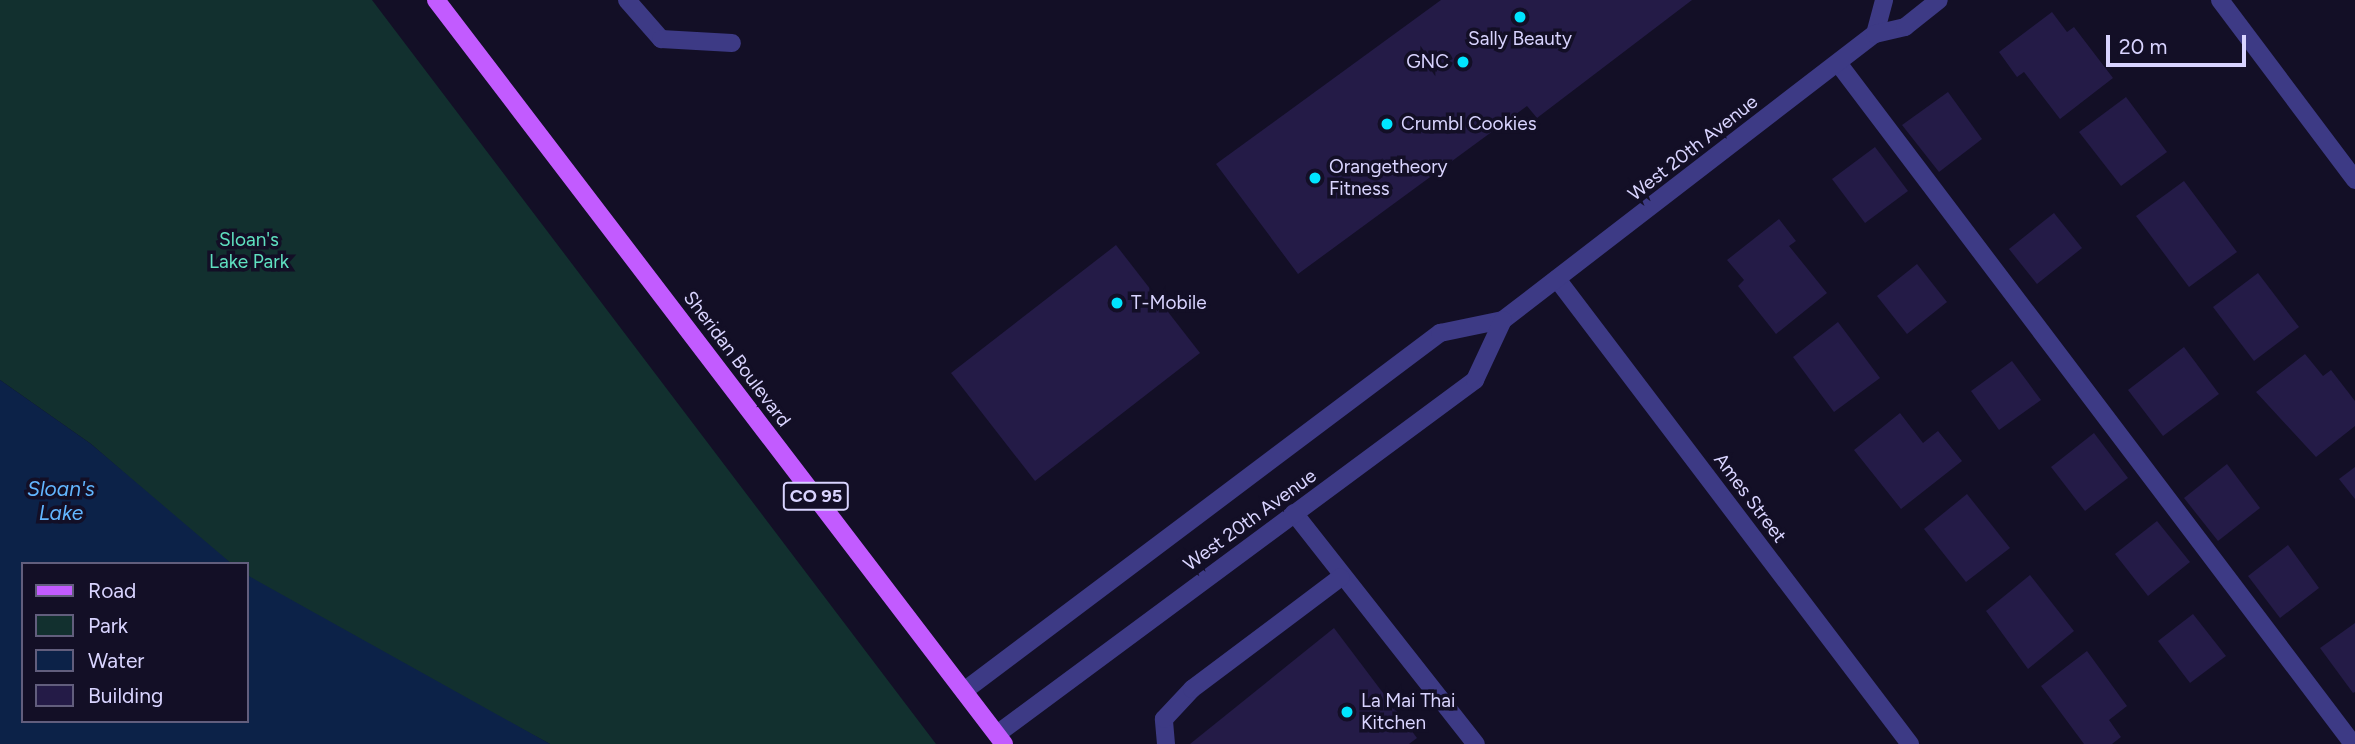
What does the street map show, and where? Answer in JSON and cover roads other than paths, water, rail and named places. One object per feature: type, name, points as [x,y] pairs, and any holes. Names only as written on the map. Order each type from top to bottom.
[{"type":"main road","name":"Sheridan Boulevard","points":[[436,0],[1000,739]]},
{"type":"street","points":[[627,0],[660,39],[732,43]]},
{"type":"street","points":[[1875,34],[1884,0]]},
{"type":"street","name":"West 20th Avenue","points":[[964,691],[1440,333],[1503,320],[1875,34],[1905,27],[1939,0]]},
{"type":"street","points":[[2220,0],[2355,180]]},
{"type":"street","points":[[1838,63],[2353,744]]},
{"type":"street","name":"Ames Street","points":[[1557,279],[1910,744]]},
{"type":"street","name":"West 20th Avenue","points":[[1000,739],[1294,513],[1475,380],[1503,320]]},
{"type":"street","points":[[1294,513],[1341,577],[1476,744]]},
{"type":"street","points":[[1166,744],[1164,719],[1192,689],[1341,577]]},
{"type":"water","name":"Sloan's Lake","points":[[0,380],[91,444],[230,562],[21,562],[21,723],[248,723],[248,576],[550,744],[0,744]]},
{"type":"place","name":"Sally Beauty","points":[[1520,17]]},
{"type":"place","name":"GNC","points":[[1463,62]]},
{"type":"place","name":"Crumbl Cookies","points":[[1387,124]]},
{"type":"place","name":"Orangetheory Fitness","points":[[1315,178]]},
{"type":"place","name":"T-Mobile","points":[[1117,303]]},
{"type":"place","name":"La Mai Thai Kitchen","points":[[1347,712]]},
{"type":"park label","name":"Sloan's Lake Park","points":[[249,251]]}]
